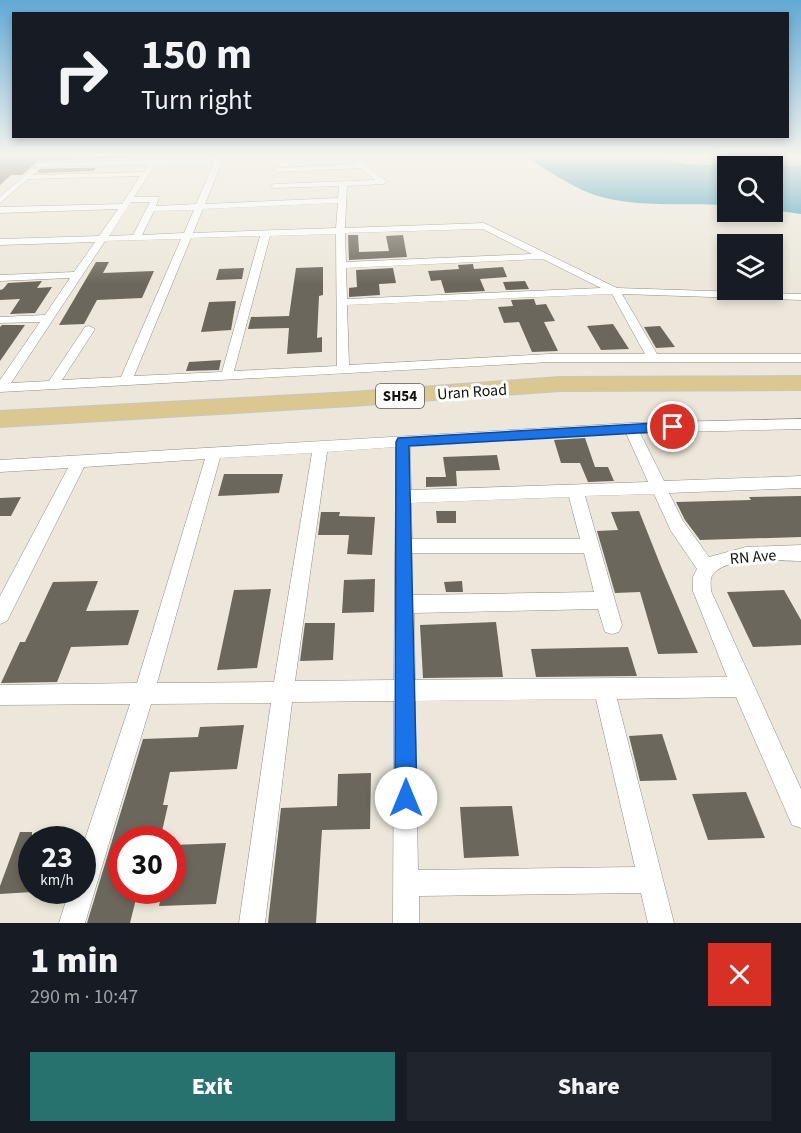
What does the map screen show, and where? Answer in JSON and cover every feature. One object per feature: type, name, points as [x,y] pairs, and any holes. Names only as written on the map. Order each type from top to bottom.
[{"type":"main road","name":"Uran Road","points":[[0,419],[352,399],[560,384],[801,383]]},
{"type":"street","points":[[1,388],[129,198]]},
{"type":"street","points":[[126,381],[202,198]]},
{"type":"street","points":[[0,210],[126,203],[156,199],[136,237]]},
{"type":"street","points":[[151,208],[342,200],[340,230],[343,369]]},
{"type":"street","points":[[0,242],[484,226],[615,291],[653,358]]},
{"type":"street","points":[[227,375],[266,232]]},
{"type":"street","points":[[342,265],[547,256]]},
{"type":"street","points":[[0,278],[78,275]]},
{"type":"street","points":[[342,302],[615,291],[801,297]]},
{"type":"street","points":[[0,320],[49,318]]},
{"type":"street","points":[[53,385],[89,329]]},
{"type":"street","points":[[1,388],[550,358],[801,358]]},
{"type":"street","points":[[0,466],[631,428],[801,424]]},
{"type":"street","points":[[631,428],[684,538],[707,568],[702,578],[702,591],[742,687],[801,816]]},
{"type":"street","points":[[403,442],[406,923]]},
{"type":"street","points":[[252,923],[283,692],[320,447]]},
{"type":"street","points":[[96,846],[144,693],[214,453]]},
{"type":"street","points":[[0,615],[79,461]]},
{"type":"street","points":[[404,497],[801,482]]},
{"type":"street","points":[[575,489],[612,624]]},
{"type":"street","points":[[404,546],[591,546]]},
{"type":"street","name":"RN Ave","points":[[707,568],[718,560],[734,555],[801,553]]},
{"type":"street","points":[[405,604],[606,600]]},
{"type":"street","points":[[0,695],[742,687]]},
{"type":"street","points":[[604,688],[661,923]]},
{"type":"street","points":[[406,884],[651,880]]},
{"type":"street","points":[[72,923],[78,904]]},
{"type":"water","points":[[608,198],[717,198],[717,205],[635,203]]},
{"type":"water","points":[[783,198],[801,198],[801,214],[783,211]]},
{"type":"building","points":[[348,235],[358,235],[359,252],[389,251],[386,236],[403,235],[407,257],[349,260]]},
{"type":"building","points":[[96,262],[109,262],[103,273],[154,271],[142,298],[97,300],[84,324],[59,325]]},
{"type":"building","points":[[473,264],[474,269],[503,267],[507,277],[480,279],[485,291],[445,293],[441,280],[431,281],[428,271],[459,269],[458,265]]},
{"type":"building","points":[[323,267],[323,295],[319,296],[317,338],[322,337],[322,352],[287,354],[289,328],[248,329],[251,317],[289,316],[296,268]]},
{"type":"building","points":[[244,268],[242,279],[216,280],[219,269]]},
{"type":"building","points":[[393,268],[396,283],[379,284],[380,295],[349,297],[349,288],[357,287],[356,270]]},
{"type":"building","points":[[42,281],[37,288],[52,287],[35,313],[10,314],[20,299],[0,300],[0,290],[8,283]]},
{"type":"building","points":[[525,281],[529,289],[506,290],[503,282]]},
{"type":"building","points":[[534,299],[536,305],[546,304],[555,321],[544,322],[558,351],[532,352],[519,322],[504,323],[498,307],[513,306],[511,300]]},
{"type":"building","points":[[236,301],[231,330],[201,332],[209,302]]},
{"type":"building","points":[[613,324],[629,349],[601,350],[587,326]]},
{"type":"building","points":[[2,325],[25,325],[0,361],[0,327]]},
{"type":"building","points":[[660,326],[675,347],[656,348],[644,327]]},
{"type":"building","points":[[221,360],[219,370],[186,371],[189,362]]},
{"type":"building","points":[[585,438],[595,467],[608,467],[614,481],[588,482],[580,463],[561,463],[554,440]]},
{"type":"building","points":[[497,455],[500,470],[456,471],[457,486],[426,487],[426,477],[446,477],[443,457]]},
{"type":"building","points":[[224,474],[283,474],[279,493],[218,496]]},
{"type":"building","points":[[801,496],[801,537],[700,540],[685,520],[676,502],[751,500],[749,497]]},
{"type":"building","points":[[21,497],[11,516],[0,516],[0,498]]},
{"type":"building","points":[[436,511],[456,511],[456,523],[437,523]]},
{"type":"building","points":[[639,511],[698,653],[658,654],[640,592],[615,593],[597,531],[618,530],[611,512]]},
{"type":"building","points":[[321,512],[340,512],[339,516],[375,517],[372,555],[347,554],[349,535],[318,535]]},
{"type":"building","points":[[375,579],[374,612],[342,613],[344,580]]},
{"type":"building","points":[[98,581],[86,611],[139,610],[128,645],[71,647],[57,682],[1,683],[20,642],[25,642],[53,582]]},
{"type":"building","points":[[462,581],[463,592],[446,592],[444,582]]},
{"type":"building","points":[[271,589],[257,668],[217,670],[234,590]]},
{"type":"building","points":[[784,590],[801,620],[801,645],[753,647],[727,592]]},
{"type":"building","points":[[496,622],[503,677],[423,678],[420,625]]},
{"type":"building","points":[[305,623],[335,623],[333,660],[300,661]]},
{"type":"building","points":[[628,647],[637,676],[536,677],[531,649]]},
{"type":"building","points":[[244,725],[237,769],[170,772],[163,805],[168,805],[163,826],[117,826],[143,739],[198,737],[200,727]]},
{"type":"building","points":[[662,734],[677,780],[640,781],[629,736]]},
{"type":"building","points":[[371,773],[370,829],[322,830],[316,923],[268,923],[281,808],[337,806],[338,774]]},
{"type":"building","points":[[746,792],[765,838],[708,840],[692,794]]},
{"type":"building","points":[[512,806],[519,856],[464,858],[460,807]]},
{"type":"building","points":[[18,837],[18,893],[0,894],[0,886]]},
{"type":"building","points":[[226,843],[216,904],[159,906],[159,904],[186,904],[186,844]]},
{"type":"building","points":[[108,854],[108,904],[135,904],[130,923],[87,923],[93,904],[96,904],[96,893]]},
{"type":"route","points":[[406,798],[403,442],[673,427]]}]
